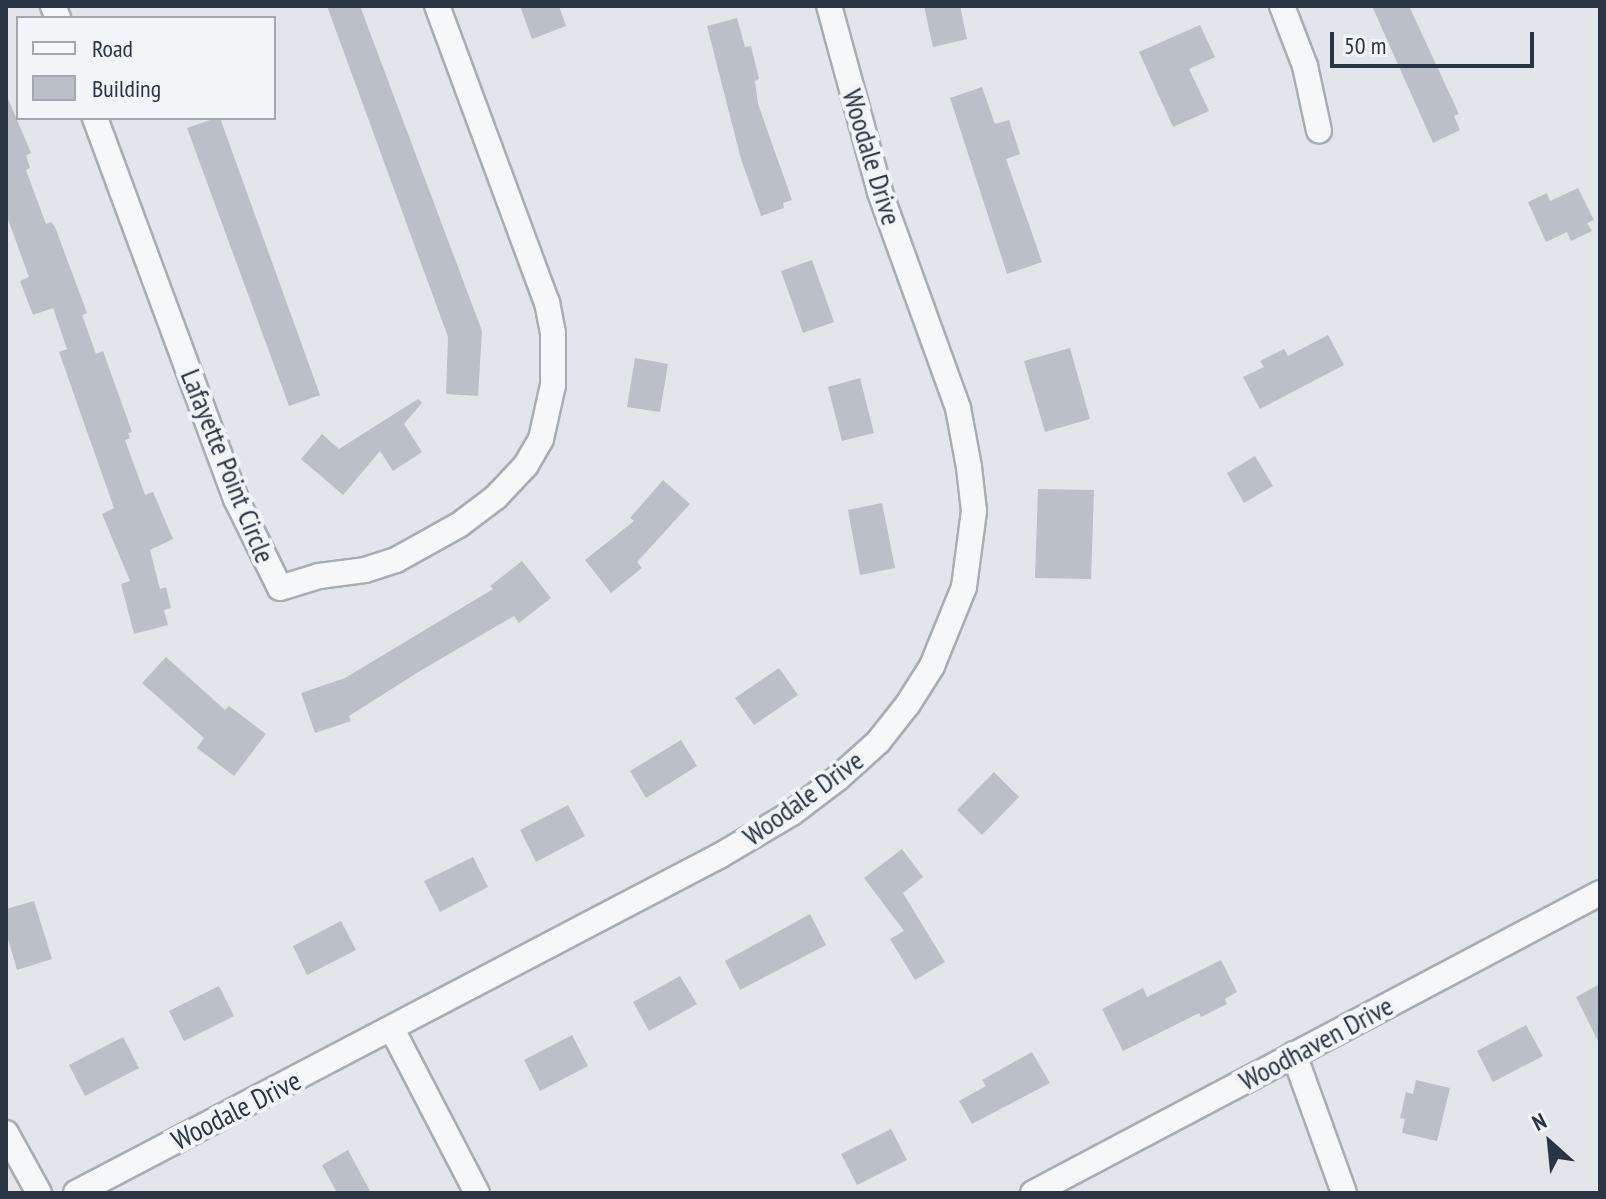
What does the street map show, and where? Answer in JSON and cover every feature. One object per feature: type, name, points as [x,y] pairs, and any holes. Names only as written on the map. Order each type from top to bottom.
[{"type":"street","name":"Lafayette Point Circle","points":[[96,120],[236,499],[280,588],[319,576],[386,564],[459,525],[526,465],[541,439],[553,385],[553,333],[547,303],[437,6]]},
{"type":"street","name":"Woodale Drive","points":[[76,1193],[721,855],[792,813],[878,742],[916,691],[948,631],[964,587],[972,550],[974,511],[967,452],[958,408],[880,192],[829,6]]},
{"type":"street","points":[[1282,6],[1305,66],[1319,131]]},
{"type":"street","name":"Woodhaven Drive","points":[[1033,1193],[1600,893]]},
{"type":"street","points":[[392,1029],[477,1193]]},
{"type":"street","points":[[1294,1054],[1344,1193]]},
{"type":"street","points":[[6,1133],[39,1193]]},
{"type":"building","points":[[327,6],[360,6],[482,331],[478,396],[446,394],[448,337]]},
{"type":"building","points":[[520,6],[559,6],[566,26],[532,39]]},
{"type":"building","points":[[924,6],[960,6],[967,39],[933,47]]},
{"type":"building","points":[[1372,6],[1409,6],[1459,114],[1454,116],[1460,130],[1433,143]]},
{"type":"building","points":[[737,18],[745,47],[751,46],[759,79],[755,81],[758,104],[792,200],[783,203],[784,208],[761,216],[741,159],[707,26]]},
{"type":"building","points":[[1200,25],[1215,57],[1189,69],[1209,111],[1173,127],[1139,52]]},
{"type":"building","points":[[982,87],[995,124],[1009,120],[1020,154],[1006,159],[1042,262],[1007,274],[950,98]]},
{"type":"building","points":[[6,94],[31,153],[26,155],[30,168],[26,170],[46,224],[51,222],[55,227],[87,313],[82,315],[96,354],[103,351],[132,432],[128,433],[130,438],[125,440],[145,495],[153,492],[173,539],[150,550],[160,589],[166,587],[171,608],[164,610],[168,625],[134,634],[121,584],[130,581],[102,514],[114,508],[59,352],[67,349],[53,308],[33,315],[20,281],[29,277],[6,214]]},
{"type":"building","points":[[210,120],[221,120],[320,395],[289,406],[187,128]]},
{"type":"building","points":[[1578,188],[1594,220],[1587,223],[1592,231],[1571,241],[1567,232],[1546,242],[1528,202],[1547,193],[1550,201]]},
{"type":"building","points":[[812,260],[834,322],[803,333],[781,271]]},
{"type":"building","points":[[1328,335],[1344,365],[1260,409],[1243,377],[1264,367],[1260,361],[1284,349],[1288,356]]},
{"type":"building","points":[[1070,348],[1090,419],[1045,432],[1024,361]]},
{"type":"building","points":[[635,358],[668,364],[660,412],[627,407]]},
{"type":"building","points":[[860,378],[874,433],[842,441],[828,387]]},
{"type":"building","points":[[418,399],[422,403],[404,424],[422,452],[393,471],[380,451],[343,495],[301,459],[322,434],[339,449]]},
{"type":"building","points":[[1255,456],[1273,486],[1244,503],[1227,473]]},
{"type":"building","points":[[663,480],[690,504],[637,562],[642,568],[611,593],[585,560],[634,521],[630,518]]},
{"type":"building","points":[[1038,489],[1094,490],[1091,579],[1035,578]]},
{"type":"building","points":[[882,503],[895,568],[860,575],[848,510]]},
{"type":"building","points":[[522,561],[551,598],[519,623],[514,616],[420,671],[349,716],[351,721],[315,733],[301,693],[345,678],[493,589],[490,586]]},
{"type":"building","points":[[166,657],[225,710],[229,706],[266,734],[234,776],[197,748],[204,738],[142,683]]},
{"type":"building","points":[[779,668],[798,695],[754,725],[735,698]]},
{"type":"building","points":[[681,740],[697,766],[646,798],[630,771]]},
{"type":"building","points":[[994,772],[1019,797],[982,835],[957,810]]},
{"type":"building","points":[[568,805],[585,836],[536,862],[520,830]]},
{"type":"building","points":[[902,849],[923,877],[903,893],[945,962],[915,980],[890,939],[904,931],[864,878]]},
{"type":"building","points":[[473,857],[488,887],[440,912],[424,881]]},
{"type":"building","points":[[34,901],[52,959],[17,970],[6,932],[6,909]]},
{"type":"building","points":[[810,914],[826,945],[740,990],[725,961]]},
{"type":"building","points":[[341,921],[356,950],[307,975],[293,946]]},
{"type":"building","points":[[1221,960],[1237,992],[1225,999],[1227,1004],[1201,1017],[1199,1013],[1123,1051],[1102,1009],[1143,988],[1147,997]]},
{"type":"building","points":[[680,976],[697,1004],[649,1031],[633,1002]]},
{"type":"building","points":[[1600,984],[1600,1045],[1576,997]]},
{"type":"building","points":[[219,986],[234,1016],[184,1041],[169,1011]]},
{"type":"building","points":[[1526,1025],[1543,1056],[1493,1082],[1477,1051]]},
{"type":"building","points":[[572,1035],[588,1066],[540,1091],[524,1060]]},
{"type":"building","points":[[123,1037],[139,1068],[85,1096],[69,1065]]},
{"type":"building","points":[[1032,1052],[1050,1083],[972,1124],[959,1101],[986,1086],[982,1080]]},
{"type":"building","points":[[1416,1080],[1450,1088],[1437,1141],[1402,1133],[1405,1119],[1400,1118],[1406,1092],[1413,1094]]},
{"type":"building","points":[[891,1129],[907,1160],[857,1185],[841,1154]]},
{"type":"building","points":[[348,1150],[371,1193],[337,1193],[322,1165]]}]
